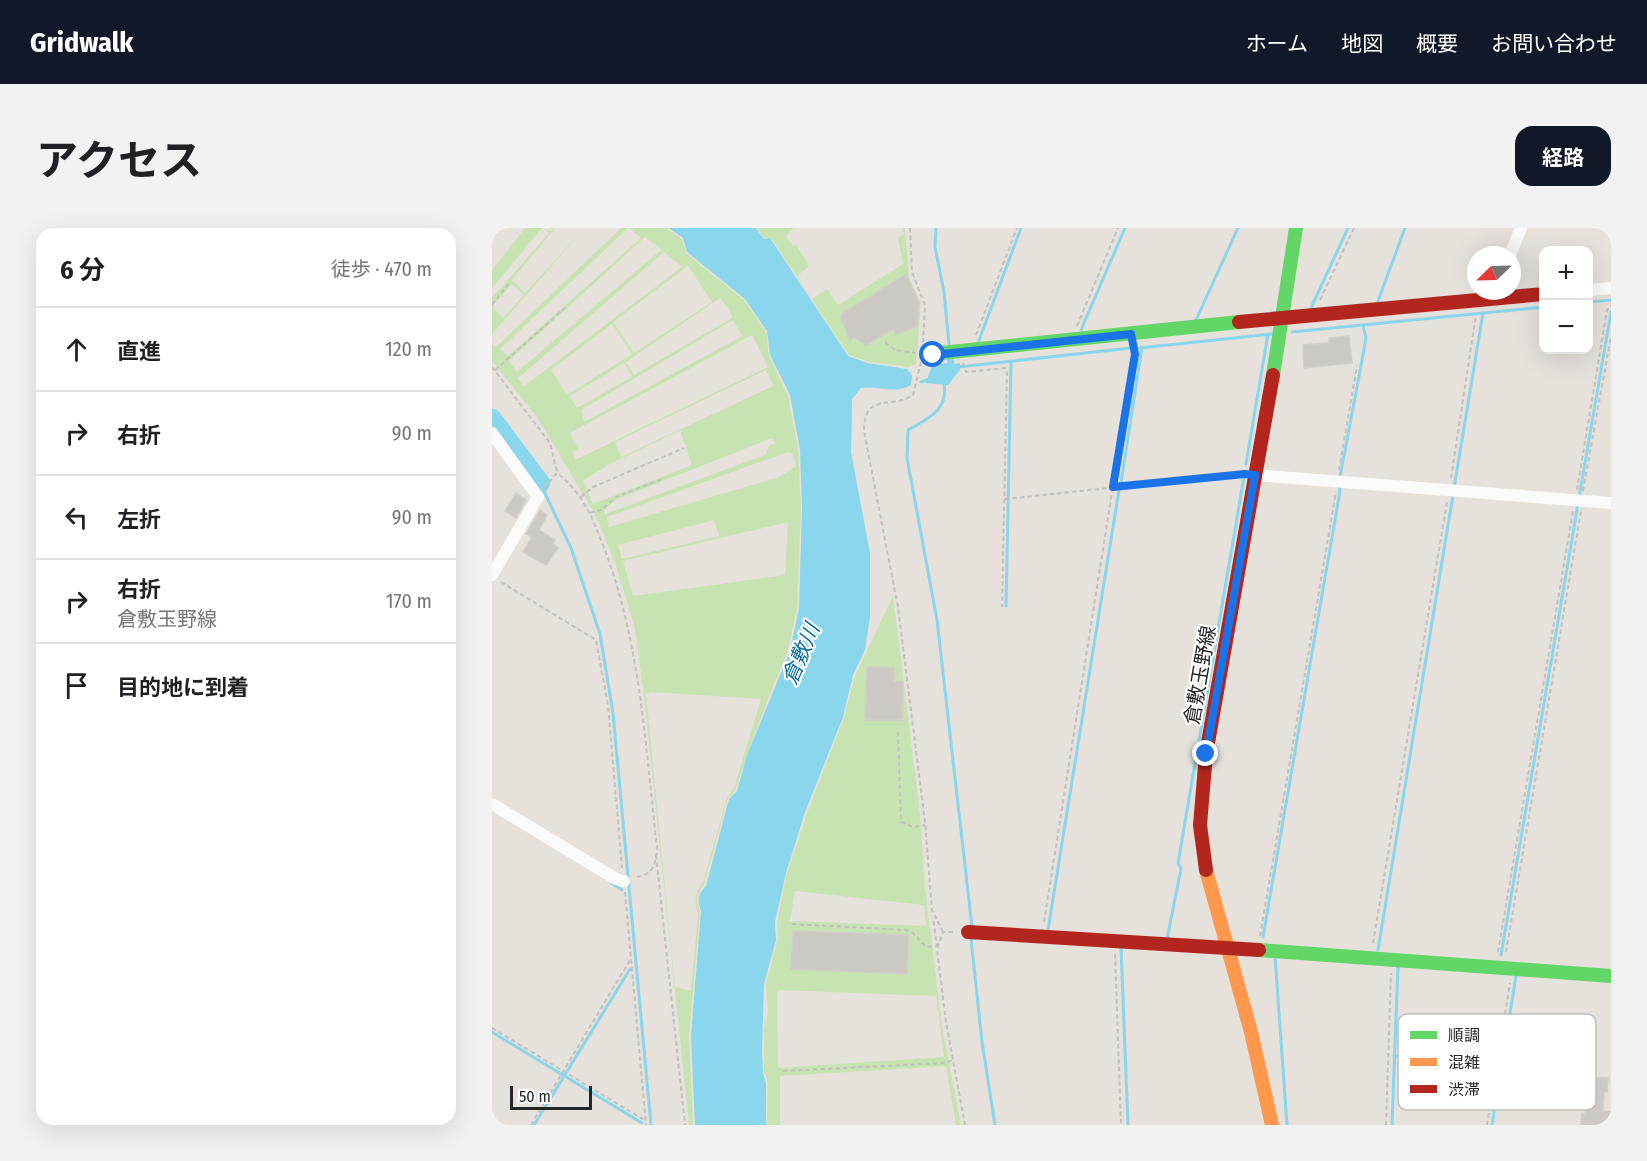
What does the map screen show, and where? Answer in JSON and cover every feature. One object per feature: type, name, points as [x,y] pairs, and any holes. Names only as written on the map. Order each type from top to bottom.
[{"type":"street","name":"倉敷玉野線","points":[[1272,1125],[1251,1032],[1204,864],[1200,825],[1201,788],[1283,319],[1296,228]]},
{"type":"street","points":[[1514,246],[1521,228]]},
{"type":"street","points":[[1593,290],[1611,288]]},
{"type":"street","points":[[1521,294],[1539,294]]},
{"type":"street","points":[[943,353],[1377,310],[1467,298]]},
{"type":"street","points":[[492,433],[538,497],[492,576]]},
{"type":"street","points":[[1255,475],[1611,503]]},
{"type":"street","points":[[492,804],[616,879],[627,879]]},
{"type":"street","points":[[971,932],[1392,958],[1611,976]]},
{"type":"path","points":[[910,228],[912,272],[925,305],[923,344],[943,353]]},
{"type":"path","points":[[969,351],[1017,228]]},
{"type":"path","points":[[1071,339],[1118,228]]},
{"type":"path","points":[[1312,315],[1354,228]]},
{"type":"path","points":[[492,305],[510,282]]},
{"type":"path","points":[[1502,1014],[1607,310],[1611,306]]},
{"type":"path","points":[[495,370],[565,308]]},
{"type":"path","points":[[1377,957],[1373,943],[1453,491],[1476,318]]},
{"type":"path","points":[[1042,937],[1135,354],[1131,334]]},
{"type":"path","points":[[1508,968],[1498,954],[1579,500],[1611,336]]},
{"type":"path","points":[[885,342],[895,350],[943,353]]},
{"type":"path","points":[[943,353],[919,365],[913,394],[873,407],[865,417],[864,423],[898,607],[925,825],[933,915],[953,1060],[965,1125]]},
{"type":"path","points":[[1259,951],[1260,928],[1357,366]]},
{"type":"path","points":[[492,367],[550,443],[557,473],[582,497],[609,562],[631,634],[641,695],[685,1125]]},
{"type":"path","points":[[964,370],[968,372],[1005,368],[1006,370],[1007,499],[1002,607]]},
{"type":"path","points":[[582,497],[593,487],[684,448]]},
{"type":"path","points":[[546,486],[557,473]]},
{"type":"path","points":[[1007,499],[1245,474],[1255,475]]},
{"type":"path","points":[[590,513],[601,510],[616,497],[662,479]]},
{"type":"path","points":[[492,576],[596,639],[608,705],[627,879],[631,958],[646,1123]]},
{"type":"path","points":[[898,732],[901,822],[913,827],[925,825]]},
{"type":"path","points":[[627,879],[647,876],[651,872],[656,855]]},
{"type":"path","points":[[933,915],[943,932]]},
{"type":"path","points":[[792,924],[906,930],[913,933],[921,945],[937,945]]},
{"type":"path","points":[[943,932],[971,932]]},
{"type":"path","points":[[937,945],[943,932]]},
{"type":"path","points":[[1114,948],[1121,1125]]},
{"type":"path","points":[[531,1125],[631,958]]},
{"type":"path","points":[[1386,1125],[1392,958]]},
{"type":"path","points":[[492,1028],[646,1123]]},
{"type":"path","points":[[783,1071],[945,1063],[953,1060]]},
{"type":"path","points":[[1486,1125],[1488,1110]]},
{"type":"green space","points":[[525,228],[542,228],[492,288],[492,270]]},
{"type":"green space","points":[[543,228],[550,231],[555,228],[512,280],[525,293],[585,228],[492,334],[492,298],[549,233]],"holes":[[[512,284],[524,295],[503,318],[495,311],[494,304]]]},
{"type":"green space","points":[[621,228],[628,228],[500,349],[508,356],[641,238],[629,228],[666,228],[682,239],[686,253],[744,300],[766,332],[769,356],[788,396],[798,450],[801,509],[797,608],[788,651],[735,790],[728,799],[704,884],[698,897],[700,911],[689,1036],[693,1125],[689,1125],[644,695],[634,624],[615,563],[595,514],[537,417],[492,361],[492,344],[496,347]],"holes":[[[645,237],[661,250],[517,372],[509,361]],[[664,252],[682,267],[523,387],[518,378]],[[688,266],[712,302],[634,353],[613,322]],[[720,298],[730,310],[732,318],[634,375],[626,362]],[[733,320],[742,336],[586,421],[581,410]],[[612,324],[632,354],[567,395],[551,370]],[[752,335],[768,367],[575,460],[572,452],[578,449],[570,433]],[[624,363],[632,377],[577,408],[570,396]],[[766,370],[773,386],[621,457],[615,442]],[[680,430],[692,465],[593,504],[582,481],[610,464]],[[772,438],[775,443],[769,446],[765,455],[605,514],[604,510],[617,499]],[[788,452],[792,453],[796,466],[779,477],[609,527],[607,517]],[[714,520],[719,536],[622,559],[618,545]],[[788,522],[785,575],[633,596],[623,561]],[[651,692],[761,699],[734,788],[727,798],[703,882],[696,897],[698,913],[691,991],[675,987],[646,694]]]},
{"type":"green space","points":[[757,228],[794,228],[786,236],[793,246],[796,245],[809,266],[797,276],[812,299],[827,289],[838,305],[903,264],[898,238],[904,234],[903,228],[905,228],[909,278],[921,303],[916,364],[908,367],[869,362],[849,355],[771,238],[764,238]],"holes":[[[906,274],[919,304],[917,327],[896,333],[893,329],[865,345],[846,332],[840,315]]]},
{"type":"green space","points":[[893,596],[920,814],[925,888],[942,1026],[961,1125],[956,1125],[946,1066],[780,1076],[780,1125],[767,1125],[768,1082],[764,1072],[764,1030],[768,1013],[766,984],[778,939],[777,923],[787,873],[807,813],[844,717],[855,676]],"holes":[[[866,681],[902,682],[902,720],[865,719]],[[795,891],[924,905],[926,926],[790,921]],[[815,931],[909,935],[907,973],[814,970]],[[777,990],[936,996],[944,1057],[778,1068]]]},
{"type":"water","name":"倉敷川","points":[[669,228],[756,228],[764,239],[770,238],[848,356],[867,363],[907,369],[912,375],[911,385],[905,388],[893,390],[861,388],[852,399],[851,452],[870,553],[870,617],[865,650],[853,675],[843,717],[805,812],[786,873],[775,922],[776,940],[764,984],[762,1052],[766,1083],[766,1125],[695,1125],[691,1036],[701,911],[699,897],[706,886],[729,799],[737,791],[747,755],[790,651],[799,608],[802,508],[800,450],[790,395],[770,355],[767,331],[745,299],[687,252],[683,238]]},
{"type":"water","points":[[954,357],[954,364],[960,363],[960,370],[948,385],[926,383],[932,365],[947,363],[947,358]]},
{"type":"building","points":[[906,274],[919,304],[917,327],[896,334],[893,329],[866,345],[854,337],[850,341],[840,315]]},
{"type":"building","points":[[1349,336],[1352,363],[1304,368],[1303,345],[1329,343],[1329,338]]},
{"type":"building","points":[[516,493],[526,500],[516,518],[505,511]]},
{"type":"building","points":[[540,510],[547,515],[539,530],[555,540],[553,544],[558,548],[546,565],[523,552],[532,537],[526,534]]},
{"type":"building","points":[[867,667],[894,668],[894,681],[903,682],[902,720],[865,720]]},
{"type":"building","points":[[793,931],[909,935],[907,974],[791,969]]},
{"type":"building","points":[[1596,1077],[1608,1078],[1607,1092],[1604,1092],[1603,1111],[1611,1112],[1611,1125],[1581,1125],[1582,1113],[1585,1114],[1585,1110],[1596,1110]]},
{"type":"waterway","points":[[936,228],[935,247],[944,292],[949,344]]},
{"type":"waterway","points":[[978,343],[1021,228]]},
{"type":"waterway","points":[[1081,330],[1125,228]]},
{"type":"waterway","points":[[1196,320],[1238,228]]},
{"type":"waterway","points":[[1311,308],[1348,228]]},
{"type":"waterway","points":[[1378,301],[1405,228]]},
{"type":"waterway","points":[[1593,302],[1611,300]]},
{"type":"waterway","points":[[1292,332],[1539,307]]},
{"type":"waterway","points":[[1579,498],[1611,312]]},
{"type":"waterway","points":[[1454,488],[1483,313]]},
{"type":"waterway","points":[[1340,477],[1366,338],[1363,325]]},
{"type":"waterway","points":[[1246,464],[1268,334]]},
{"type":"waterway","points":[[1139,348],[1272,334]]},
{"type":"waterway","points":[[1121,483],[1142,347]]},
{"type":"waterway","points":[[958,367],[1131,348]]},
{"type":"waterway","points":[[1006,606],[1011,361]]},
{"type":"waterway","points":[[921,382],[930,379]]},
{"type":"waterway","points":[[944,384],[945,393],[940,407],[935,413],[908,430],[907,458],[937,620],[972,927]]},
{"type":"waterway","points":[[492,419],[540,483]]},
{"type":"waterway","points":[[1167,939],[1181,869],[1178,863],[1244,477]]},
{"type":"waterway","points":[[540,483],[571,548],[600,634],[613,713],[651,1125]]},
{"type":"waterway","points":[[1263,937],[1340,491],[1339,484]]},
{"type":"waterway","points":[[1048,930],[1119,490]]},
{"type":"waterway","points":[[1378,950],[1453,495]]},
{"type":"waterway","points":[[1501,955],[1578,504]]},
{"type":"waterway","points":[[611,883],[622,890]]},
{"type":"waterway","points":[[971,939],[982,1042],[995,1125]]},
{"type":"waterway","points":[[1121,947],[1128,1125]]},
{"type":"waterway","points":[[1275,956],[1287,1125]]},
{"type":"waterway","points":[[1392,1125],[1398,965]]},
{"type":"waterway","points":[[534,1125],[630,969]]},
{"type":"waterway","points":[[1510,1014],[1516,976]]},
{"type":"waterway","points":[[492,1032],[642,1123]]},
{"type":"waterway","points":[[1394,1056],[1398,1056]]},
{"type":"waterway","points":[[1492,1125],[1494,1110]]},
{"type":"traffic: fast","points":[[1273,375],[1296,228]]},
{"type":"traffic: fast","points":[[931,354],[1239,322]]},
{"type":"traffic: fast","points":[[1259,950],[1611,976]]},
{"type":"traffic: slow","points":[[1206,870],[1251,1032],[1272,1125]]},
{"type":"traffic: jam","points":[[1239,322],[1539,294]]},
{"type":"traffic: jam","points":[[1206,870],[1200,825],[1206,754],[1273,375]]},
{"type":"traffic: jam","points":[[968,932],[1259,950]]},
{"type":"route","points":[[933,355],[1131,334],[1134,339],[1135,354],[1113,487],[1245,474],[1255,475],[1206,754]]}]
